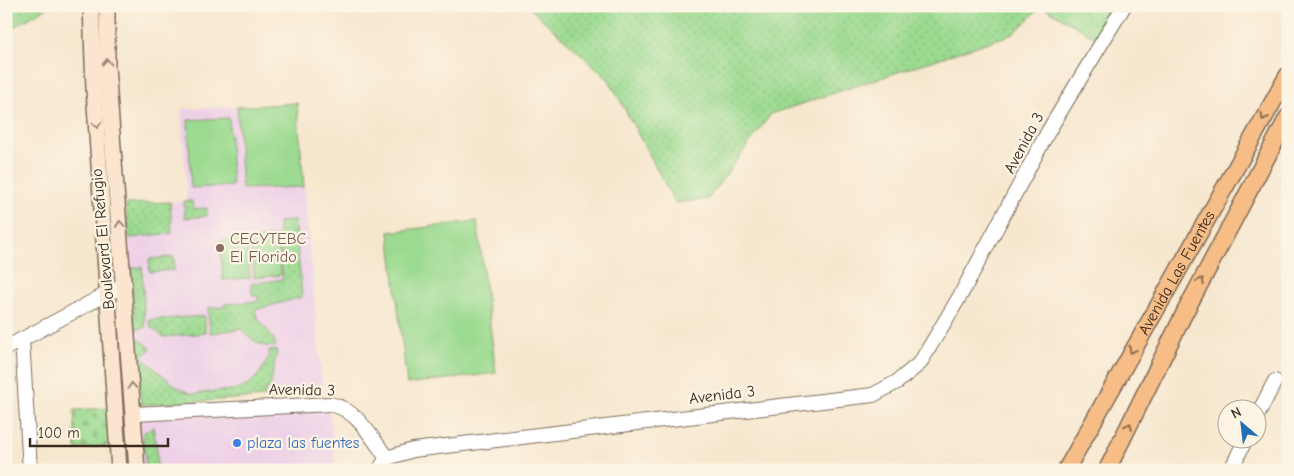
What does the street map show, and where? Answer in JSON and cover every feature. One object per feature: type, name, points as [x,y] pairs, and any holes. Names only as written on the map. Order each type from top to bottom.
[{"type":"main road","points":[[91,6],[94,89],[119,470]]},
{"type":"main road","name":"Boulevard El Refugio","points":[[108,6],[107,67],[125,284],[137,470]]},
{"type":"main road","name":"Avenida Las Fuentes","points":[[1066,470],[1288,75]]},
{"type":"main road","name":"Avenida Las Fuentes","points":[[1107,470],[1184,314],[1288,117]]},
{"type":"street","name":"Avenida 3","points":[[134,414],[330,404],[353,414],[387,458],[412,450],[873,394],[897,382],[920,363],[960,296],[1049,130],[1124,6]]},
{"type":"street","points":[[6,348],[125,284]]},
{"type":"street","points":[[22,339],[30,470]]},
{"type":"street","points":[[1266,399],[1275,381]]},
{"type":"street","points":[[1230,470],[1241,448]]},
{"type":"street","points":[[379,470],[387,458]]},
{"type":"shaded area","name":"CECYTEBC El Florido","points":[[237,107],[242,189],[304,187],[323,393],[141,405],[126,204],[187,201],[181,109]]},
{"type":"shaded area","name":"plaza las fuentes","points":[[329,406],[336,470],[141,470],[139,416]]},
{"type":"green space","points":[[6,6],[50,6],[6,32]]},
{"type":"green space","points":[[528,6],[1042,6],[1013,34],[771,114],[708,199],[675,203],[609,80]]},
{"type":"green space","points":[[1042,6],[1113,6],[1095,38]]},
{"type":"green space","points":[[297,103],[304,187],[242,189],[237,107]]},
{"type":"green space","points":[[229,118],[232,186],[191,188],[188,120]]},
{"type":"green space","points":[[184,201],[192,201],[193,209],[207,208],[207,216],[185,218]]},
{"type":"green space","points":[[170,202],[172,233],[129,238],[126,204]]},
{"type":"green space","points":[[295,220],[302,297],[255,310],[259,320],[272,336],[276,346],[261,345],[241,329],[210,333],[208,308],[224,307],[224,304],[259,301],[258,296],[253,296],[251,284],[283,279],[278,222]]},
{"type":"green space","points":[[477,221],[496,373],[407,384],[389,232]]},
{"type":"green space","points":[[277,236],[281,275],[254,278],[251,239]]},
{"type":"green space","points":[[246,239],[250,278],[223,280],[220,241]]},
{"type":"green space","points":[[174,257],[174,270],[150,272],[149,259]]},
{"type":"green space","points":[[142,267],[145,328],[135,329],[131,268]]},
{"type":"green space","points":[[111,308],[124,308],[132,470],[123,470]]},
{"type":"green space","points":[[205,316],[205,333],[164,337],[150,326],[149,320]]},
{"type":"green space","points":[[136,340],[141,340],[151,348],[142,358],[177,387],[192,394],[241,389],[250,383],[262,370],[270,355],[268,351],[277,350],[270,388],[265,389],[265,397],[141,405]]},
{"type":"green space","points":[[111,408],[114,445],[76,449],[74,410]]},
{"type":"green space","points":[[153,427],[157,450],[157,470],[146,470],[143,433]]},
{"type":"place","name":"CECYTEBC El Florido","points":[[220,248]]},
{"type":"place","name":"plaza las fuentes","points":[[237,443]]}]
